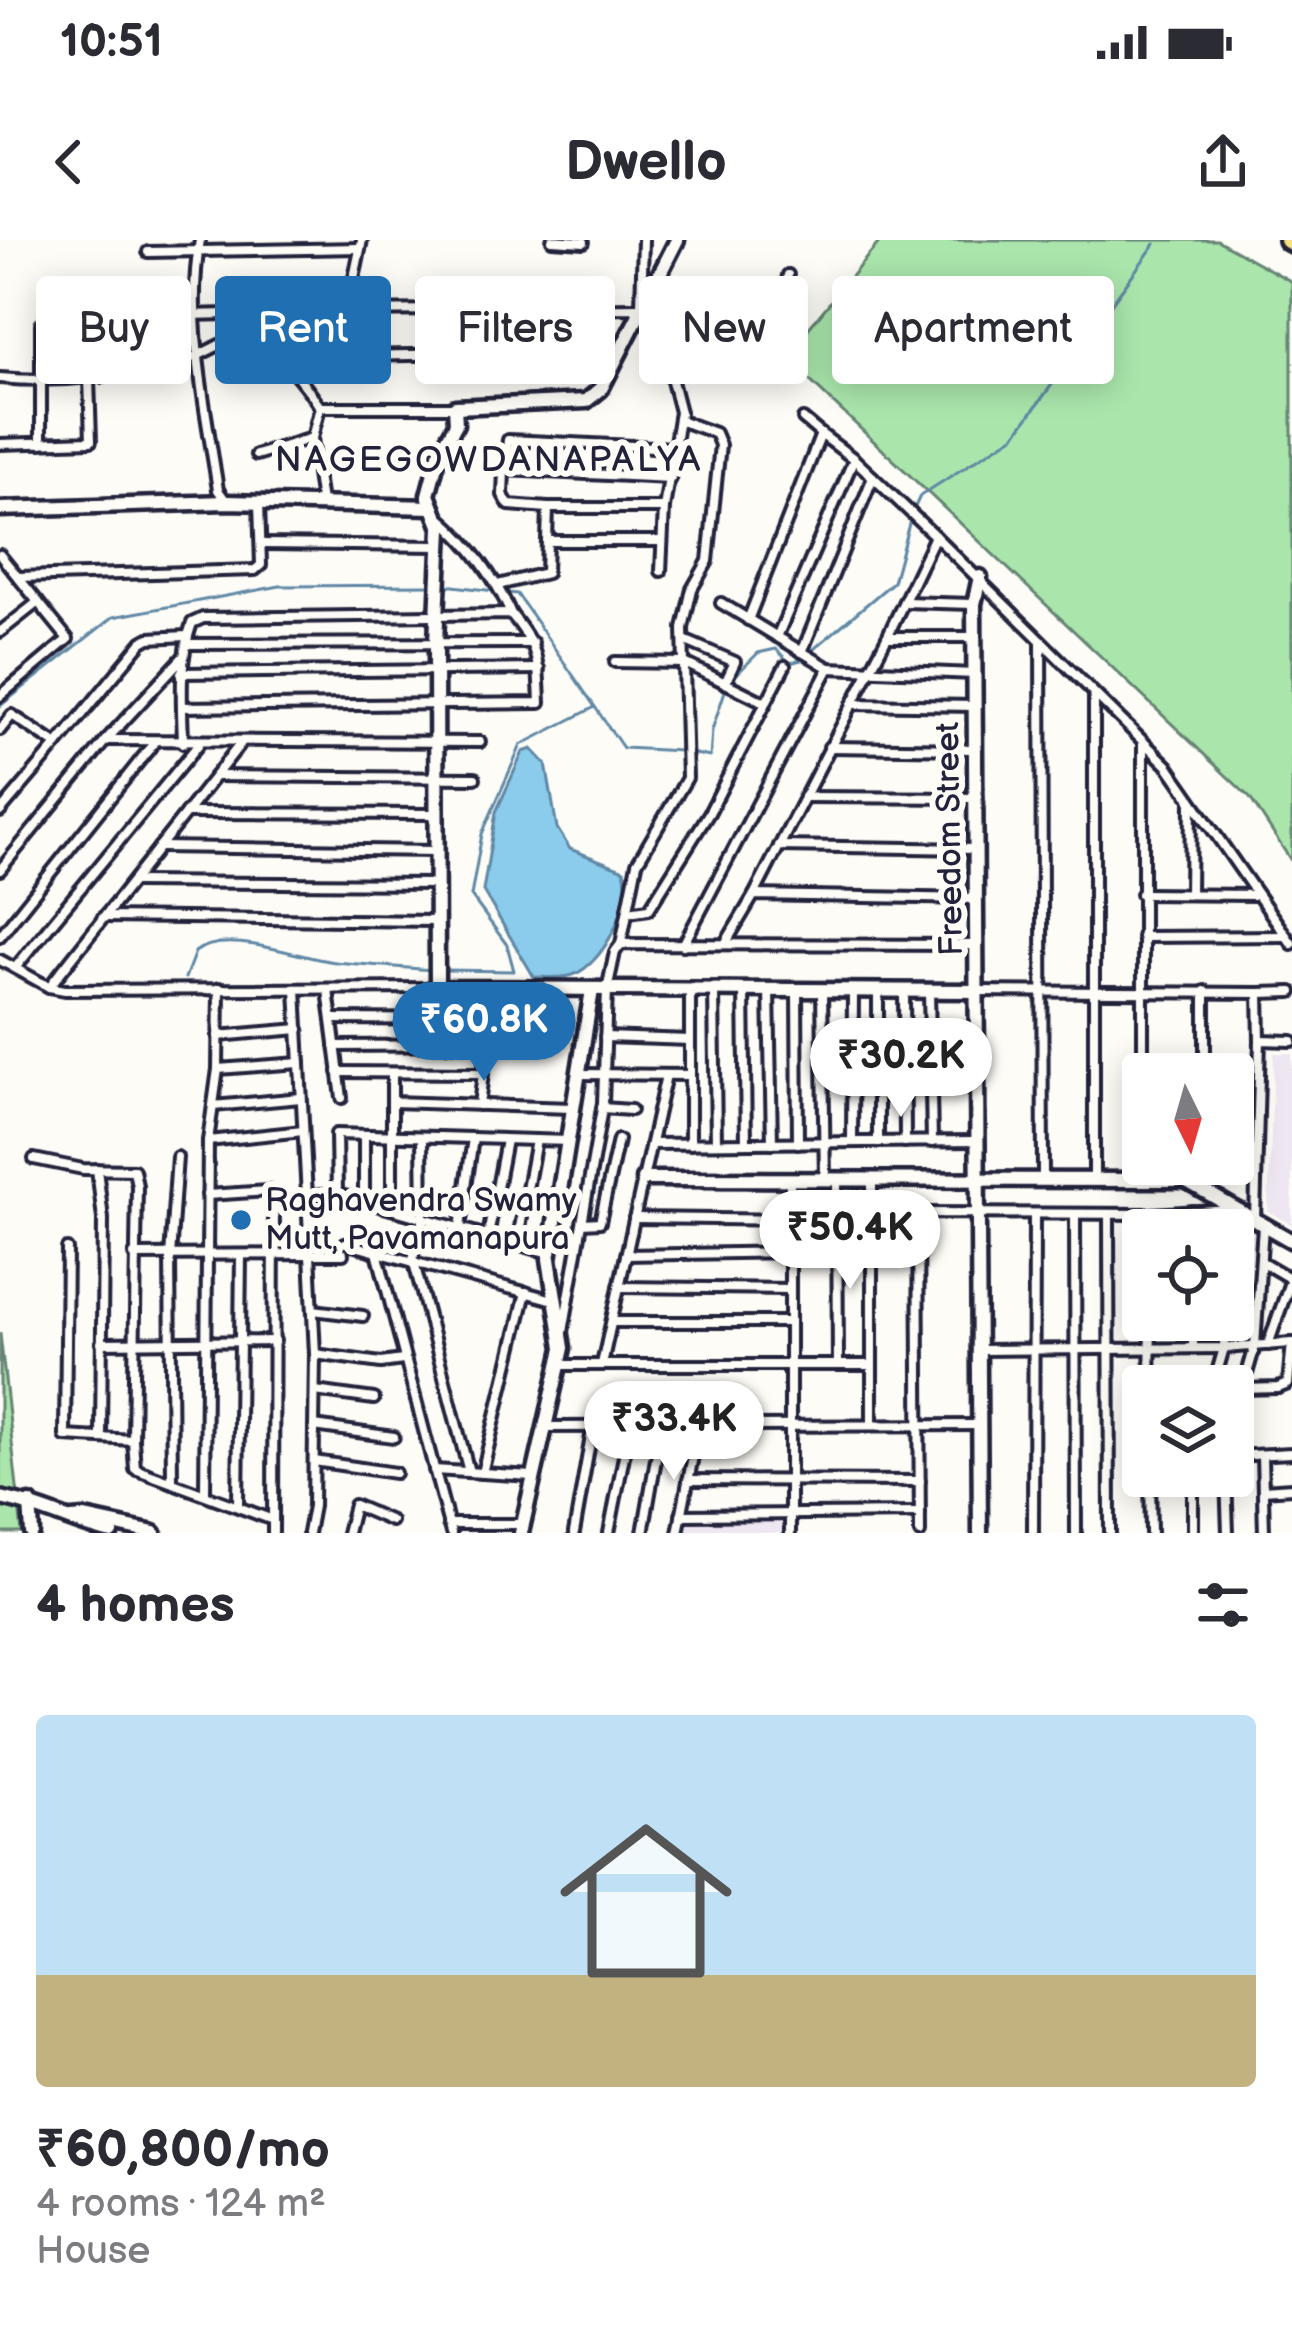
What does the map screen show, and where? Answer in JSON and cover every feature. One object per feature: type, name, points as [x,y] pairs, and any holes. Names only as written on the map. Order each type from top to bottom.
[{"type":"street","points":[[200,240],[194,271],[199,356],[218,490],[227,502]]},
{"type":"street","points":[[552,240],[584,242]]},
{"type":"street","points":[[642,276],[643,240]]},
{"type":"street","points":[[657,276],[676,240]]},
{"type":"street","points":[[148,252],[362,244],[355,276]]},
{"type":"street","points":[[191,358],[236,338],[258,339],[320,407],[586,401],[601,388],[639,312]]},
{"type":"street","points":[[191,317],[215,316]]},
{"type":"street","points":[[0,379],[36,379]]},
{"type":"street","points":[[41,384],[41,443]]},
{"type":"street","points":[[0,444],[91,442],[89,384]]},
{"type":"street","points":[[661,571],[664,508],[679,420],[673,384]]},
{"type":"street","points":[[320,407],[311,438],[321,504]]},
{"type":"street","points":[[437,988],[440,546],[436,512],[428,495],[429,478],[455,424],[455,407]]},
{"type":"street","points":[[803,419],[854,459],[980,577],[1168,766],[1290,940]]},
{"type":"street","points":[[563,1333],[550,1253],[579,1075],[600,990],[621,944],[637,863],[687,778],[684,640],[692,590],[708,561],[720,445],[715,433],[679,420]]},
{"type":"street","points":[[748,620],[821,434]]},
{"type":"street","points":[[256,455],[311,438]]},
{"type":"street","points":[[664,508],[509,505],[503,495],[508,440],[675,448]]},
{"type":"street","points":[[777,637],[854,459]]},
{"type":"street","points":[[504,470],[671,478]]},
{"type":"street","points":[[802,652],[873,477]]},
{"type":"street","points":[[0,508],[227,502],[436,512],[499,585],[511,614],[535,643],[540,703],[182,707]]},
{"type":"street","points":[[18,577],[256,570],[261,565],[259,503]]},
{"type":"street","points":[[499,585],[546,573],[548,508]]},
{"type":"street","points":[[724,945],[754,895],[935,536]]},
{"type":"street","points":[[548,541],[662,541]]},
{"type":"street","points":[[261,544],[440,546]]},
{"type":"street","points":[[0,696],[68,639],[2,561]]},
{"type":"street","name":"Freedom Street","points":[[980,577],[974,604],[980,1533]]},
{"type":"street","points":[[0,632],[38,602]]},
{"type":"street","points":[[904,602],[974,604]]},
{"type":"street","points":[[721,603],[830,668],[975,674]]},
{"type":"street","points":[[183,743],[181,673],[192,623],[203,618],[511,614]]},
{"type":"street","points":[[887,637],[974,638]]},
{"type":"street","points":[[0,812],[149,638],[535,643]]},
{"type":"street","points":[[1041,639],[1043,1180]]},
{"type":"street","points":[[684,640],[735,662],[724,683]]},
{"type":"street","points":[[0,870],[106,740],[184,655]]},
{"type":"street","points":[[615,662],[685,663],[766,703]]},
{"type":"street","points":[[628,912],[649,909],[709,813],[785,666]]},
{"type":"street","points":[[683,945],[830,668]]},
{"type":"street","points":[[181,673],[538,669]]},
{"type":"street","points":[[1094,693],[1094,1180]]},
{"type":"street","points":[[852,704],[975,706]]},
{"type":"street","points":[[0,730],[12,715],[57,745]]},
{"type":"street","points":[[106,740],[480,742]]},
{"type":"street","points":[[0,936],[154,742]]},
{"type":"street","points":[[15,968],[200,743]]},
{"type":"street","points":[[49,987],[241,743]]},
{"type":"street","points":[[1143,743],[1143,1053]]},
{"type":"street","points":[[830,747],[976,749]]},
{"type":"street","points":[[214,776],[476,778]]},
{"type":"street","points":[[1190,894],[1191,795]]},
{"type":"street","points":[[804,797],[976,798]]},
{"type":"street","points":[[186,812],[437,814]]},
{"type":"street","points":[[779,846],[977,848]]},
{"type":"street","points":[[159,848],[437,850]]},
{"type":"street","points":[[131,882],[437,884]]},
{"type":"street","points":[[1141,894],[1258,895]]},
{"type":"street","points":[[754,895],[977,899]]},
{"type":"street","points":[[104,917],[437,922]]},
{"type":"street","points":[[1142,938],[1290,940]]},
{"type":"street","points":[[621,944],[978,946]]},
{"type":"street","points":[[0,960],[49,987],[1292,992]]},
{"type":"street","points":[[206,1493],[208,1141],[218,1069],[219,988]]},
{"type":"street","points":[[479,1106],[494,988]]},
{"type":"street","points":[[296,989],[315,1354],[314,1506],[308,1533]]},
{"type":"street","points":[[328,990],[342,1098]]},
{"type":"street","points":[[377,1252],[450,1528],[521,1529],[560,1365],[602,1108],[606,1075],[600,990]]},
{"type":"street","points":[[690,990],[691,1144]]},
{"type":"street","points":[[714,990],[716,1143]]},
{"type":"street","points":[[744,990],[746,1143]]},
{"type":"street","points":[[770,990],[772,1143]]},
{"type":"street","points":[[797,990],[798,1143]]},
{"type":"street","points":[[822,991],[823,1143],[831,1180],[838,1365]]},
{"type":"street","points":[[852,1142],[853,991]]},
{"type":"street","points":[[878,991],[878,1142]]},
{"type":"street","points":[[904,991],[905,1142]]},
{"type":"street","points":[[929,991],[932,1142]]},
{"type":"street","points":[[1204,1053],[1205,992]]},
{"type":"street","points":[[1250,1365],[1262,1262],[1259,993]]},
{"type":"street","points":[[332,1019],[490,1020]]},
{"type":"street","points":[[218,1036],[299,1029]]},
{"type":"street","points":[[605,1037],[690,1040]]},
{"type":"street","points":[[1260,1040],[1292,1041]]},
{"type":"street","points":[[335,1046],[487,1046]]},
{"type":"street","points":[[218,1069],[301,1063]]},
{"type":"street","points":[[338,1072],[483,1073]]},
{"type":"street","points":[[392,1072],[392,1209]]},
{"type":"street","points":[[579,1075],[690,1075]]},
{"type":"street","points":[[602,1364],[666,1075]]},
{"type":"street","points":[[214,1106],[302,1097]]},
{"type":"street","points":[[392,1102],[574,1108]]},
{"type":"street","points":[[602,1108],[631,1110]]},
{"type":"street","points":[[208,1141],[303,1130]]},
{"type":"street","points":[[337,1194],[336,1134],[568,1142]]},
{"type":"street","points":[[364,1135],[364,1202]]},
{"type":"street","points":[[422,1137],[423,1218],[413,1259],[469,1472]]},
{"type":"street","points":[[460,1228],[473,1138]]},
{"type":"street","points":[[488,1236],[506,1139]]},
{"type":"street","points":[[518,1244],[536,1140]]},
{"type":"street","points":[[583,1223],[600,1222],[618,1140]]},
{"type":"street","points":[[651,1144],[979,1142]]},
{"type":"street","points":[[172,1480],[170,1257],[177,1157]]},
{"type":"street","points":[[34,1159],[134,1170],[135,1469],[273,1520]]},
{"type":"street","points":[[98,1169],[103,1219],[101,1437]]},
{"type":"street","points":[[643,1179],[1122,1180]]},
{"type":"street","points":[[790,1180],[790,1533]]},
{"type":"street","points":[[872,1180],[872,1425]]},
{"type":"street","points":[[1194,1185],[1231,1209]]},
{"type":"street","points":[[1204,1185],[1204,1191]]},
{"type":"street","points":[[207,1195],[272,1192],[276,1255],[273,1533]]},
{"type":"street","points":[[306,1196],[337,1194],[550,1253]]},
{"type":"street","points":[[872,1213],[1122,1214]]},
{"type":"street","points":[[918,1213],[920,1533]]},
{"type":"street","points":[[1033,1533],[1034,1214]]},
{"type":"street","points":[[1076,1214],[1076,1533]]},
{"type":"street","points":[[1109,1214],[1110,1533]]},
{"type":"street","points":[[634,1218],[790,1220]]},
{"type":"street","points":[[1254,1220],[1292,1241]]},
{"type":"street","points":[[345,1243],[557,1300]]},
{"type":"street","points":[[67,1249],[65,1436],[134,1440]]},
{"type":"street","points":[[626,1255],[790,1252]]},
{"type":"street","points":[[134,1255],[343,1255]]},
{"type":"street","points":[[238,1506],[241,1255]]},
{"type":"street","points":[[1262,1262],[1292,1277],[1268,1345]]},
{"type":"street","points":[[619,1287],[790,1288]]},
{"type":"street","points":[[482,1473],[526,1292]]},
{"type":"street","points":[[313,1310],[363,1316]]},
{"type":"street","points":[[611,1322],[790,1322]]},
{"type":"street","points":[[101,1343],[275,1341]]},
{"type":"street","points":[[1150,1341],[1150,1365]]},
{"type":"street","points":[[1193,1341],[1193,1348]]},
{"type":"street","points":[[1220,1365],[1224,1341]]},
{"type":"street","points":[[981,1350],[1292,1343],[1288,1384],[1254,1388]]},
{"type":"street","points":[[315,1354],[381,1364],[404,1359]]},
{"type":"street","points":[[560,1365],[872,1365]]},
{"type":"street","points":[[315,1390],[374,1399]]},
{"type":"street","points":[[574,1533],[593,1425]]},
{"type":"street","points":[[608,1533],[630,1425]]},
{"type":"street","points":[[643,1533],[662,1425]]},
{"type":"street","points":[[678,1533],[699,1425]]},
{"type":"street","points":[[545,1427],[980,1425]]},
{"type":"street","points":[[314,1426],[394,1437]]},
{"type":"street","points":[[1254,1455],[1292,1453]]},
{"type":"street","points":[[1262,1455],[1264,1533]]},
{"type":"street","points":[[314,1461],[395,1473]]},
{"type":"street","points":[[434,1470],[532,1476]]},
{"type":"street","points":[[688,1480],[920,1481]]},
{"type":"street","points":[[1263,1490],[1292,1488]]},
{"type":"street","points":[[1150,1497],[1151,1533]]},
{"type":"street","points":[[1192,1533],[1193,1497]]},
{"type":"street","points":[[1227,1497],[1228,1533]]},
{"type":"street","points":[[0,1498],[30,1503],[112,1533]]},
{"type":"street","points":[[30,1503],[32,1533]]},
{"type":"street","points":[[346,1533],[354,1505],[391,1521]]},
{"type":"street","points":[[681,1515],[920,1514]]},
{"type":"street","points":[[71,1519],[154,1533]]},
{"type":"shaded area","points":[[1274,1053],[1292,1053],[1292,1225],[1268,1211]]},
{"type":"shaded area","points":[[688,1517],[787,1519],[786,1533],[685,1533]]},
{"type":"green space","points":[[881,240],[1217,240],[1292,282],[1292,862],[1250,798],[808,379],[808,329],[832,300],[832,384],[1114,384],[1114,276],[851,276]]},
{"type":"green space","points":[[0,1334],[22,1533],[0,1533]]},
{"type":"water","points":[[532,749],[546,764],[557,828],[570,849],[624,870],[626,883],[620,914],[606,945],[585,968],[564,977],[534,977],[483,891],[496,812],[523,752]]},
{"type":"waterway","points":[[913,511],[920,496],[1015,435],[1155,244]]},
{"type":"waterway","points":[[731,680],[758,653],[776,649],[790,663],[801,660],[893,582],[910,520]]},
{"type":"waterway","points":[[0,706],[113,617],[280,586],[432,585]]},
{"type":"waterway","points":[[445,585],[495,591]]},
{"type":"waterway","points":[[508,593],[517,594],[595,707]]},
{"type":"waterway","points":[[690,753],[710,757],[712,730],[726,688]]},
{"type":"waterway","points":[[441,970],[514,971],[507,945],[471,896],[482,834],[521,745],[595,707],[623,748],[681,751]]},
{"type":"waterway","points":[[185,978],[195,952],[225,943],[335,962],[431,970]]},
{"type":"place","name":"Raghavendra Swamy Mutt, Pavamanapura","points":[[241,1220]]},
{"type":"district","name":"NAGEGOWDANAPALYA","points":[[489,460]]}]
